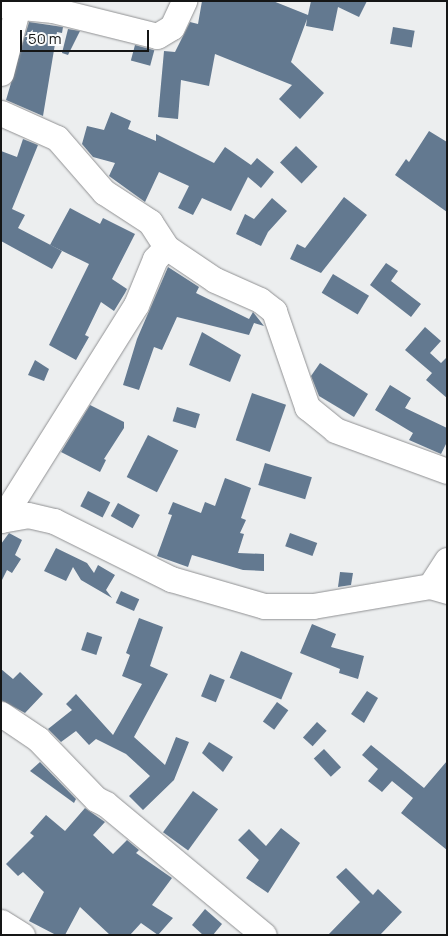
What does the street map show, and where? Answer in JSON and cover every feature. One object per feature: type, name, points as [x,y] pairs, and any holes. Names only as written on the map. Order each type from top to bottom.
[{"type":"street","points":[[1,73],[10,6],[55,6],[157,36],[172,27],[184,1]]},
{"type":"street","points":[[1,113],[57,138],[104,192],[150,222],[166,247],[216,280],[260,300],[274,311],[307,407],[335,430],[447,471]]},
{"type":"street","points":[[166,247],[155,259],[136,305],[1,520],[28,515],[54,521],[171,579],[264,606],[313,606],[438,588],[447,560]]},
{"type":"street","points":[[1,714],[38,740],[96,799],[106,804],[264,935]]},
{"type":"street","points":[[1,922],[22,935]]},
{"type":"building","points":[[202,1],[273,1],[308,15],[311,1],[367,1],[359,17],[338,7],[333,31],[306,26],[307,19],[291,62],[324,93],[300,119],[279,99],[292,85],[215,54],[209,86],[181,80],[178,119],[158,117],[164,51],[175,52],[190,22],[198,24]]},
{"type":"building","points":[[29,22],[63,27],[62,33],[57,32],[43,116],[6,100]]},
{"type":"building","points":[[393,27],[415,31],[412,48],[390,44]]},
{"type":"building","points":[[68,29],[80,31],[68,55],[62,53]]},
{"type":"building","points":[[135,45],[154,50],[150,66],[131,60]]},
{"type":"building","points":[[111,112],[131,121],[128,129],[156,141],[156,134],[214,163],[225,147],[251,165],[257,158],[274,172],[261,188],[248,177],[231,211],[202,198],[193,215],[178,208],[189,186],[159,172],[145,202],[109,176],[115,163],[93,157],[82,144],[87,126],[104,130]]},
{"type":"building","points":[[429,131],[447,142],[447,212],[395,175],[406,159],[409,162]]},
{"type":"building","points":[[23,139],[38,145],[12,209],[25,215],[18,228],[62,251],[52,269],[1,241],[1,151],[17,157]]},
{"type":"building","points":[[296,146],[318,167],[302,183],[280,163]]},
{"type":"building","points":[[344,197],[367,215],[321,273],[290,259],[297,244],[305,248]]},
{"type":"building","points":[[272,198],[287,211],[268,232],[261,246],[236,234],[245,214],[254,219]]},
{"type":"building","points":[[70,208],[100,224],[103,218],[135,234],[112,279],[127,289],[114,311],[101,302],[85,335],[89,337],[76,360],[49,345],[89,264],[50,245]]},
{"type":"building","points":[[386,263],[398,271],[391,281],[421,304],[411,317],[370,285]]},
{"type":"building","points":[[168,267],[199,287],[196,293],[249,319],[253,312],[264,326],[254,323],[249,335],[177,317],[162,350],[154,347],[139,390],[123,385],[137,339]]},
{"type":"building","points":[[333,274],[369,296],[358,314],[322,293]]},
{"type":"building","points":[[425,327],[441,341],[430,353],[441,363],[447,357],[447,398],[426,380],[432,373],[405,350]]},
{"type":"building","points":[[202,332],[241,355],[230,382],[189,365]]},
{"type":"building","points":[[35,360],[49,369],[44,381],[28,375]]},
{"type":"building","points":[[320,363],[368,394],[354,417],[319,396],[311,376]]},
{"type":"building","points":[[390,385],[411,398],[405,408],[447,428],[447,442],[441,454],[409,440],[413,433],[375,410]]},
{"type":"building","points":[[252,393],[286,405],[270,452],[236,440]]},
{"type":"building","points":[[90,405],[124,422],[124,428],[104,459],[106,460],[100,472],[61,452]]},
{"type":"building","points":[[177,407],[200,414],[196,428],[173,421]]},
{"type":"building","points":[[148,435],[178,450],[157,492],[127,477]]},
{"type":"building","points":[[265,463],[312,477],[305,499],[258,485]]},
{"type":"building","points":[[225,478],[251,488],[241,518],[246,520],[240,533],[244,534],[238,553],[264,554],[264,571],[243,570],[192,555],[188,567],[157,556],[172,515],[168,514],[173,502],[201,513],[205,502],[215,506]]},
{"type":"building","points":[[88,491],[110,502],[103,517],[80,506]]},
{"type":"building","points":[[118,503],[140,515],[133,528],[111,516]]},
{"type":"building","points":[[9,533],[22,540],[15,555],[21,559],[12,573],[7,570],[1,582],[1,544]]},
{"type":"building","points":[[290,533],[317,543],[312,556],[285,546]]},
{"type":"building","points":[[56,548],[87,563],[94,573],[98,565],[115,575],[106,590],[112,598],[81,580],[73,567],[66,581],[44,571]]},
{"type":"building","points":[[340,572],[353,573],[351,585],[338,587]]},
{"type":"building","points":[[121,591],[139,599],[134,611],[116,603]]},
{"type":"building","points":[[139,618],[163,627],[150,666],[168,674],[134,737],[165,765],[176,737],[189,742],[174,780],[143,810],[129,796],[150,776],[126,754],[96,739],[89,745],[76,731],[61,742],[48,729],[72,710],[66,704],[76,694],[113,735],[142,684],[122,676],[130,655],[126,653]]},
{"type":"building","points":[[312,624],[336,634],[331,647],[364,656],[358,679],[339,673],[340,669],[300,653]]},
{"type":"building","points":[[87,632],[102,637],[96,655],[81,650]]},
{"type":"building","points":[[241,651],[293,673],[281,700],[230,678]]},
{"type":"building","points":[[1,669],[13,679],[20,672],[43,694],[25,713],[1,700]]},
{"type":"building","points":[[210,674],[225,680],[216,702],[201,696]]},
{"type":"building","points":[[367,691],[378,698],[364,723],[351,714]]},
{"type":"building","points":[[277,702],[288,710],[274,730],[263,721]]},
{"type":"building","points":[[317,722],[327,731],[313,746],[303,738]]},
{"type":"building","points":[[209,742],[233,757],[223,772],[202,753]]},
{"type":"building","points":[[371,745],[424,788],[447,761],[447,850],[401,813],[413,798],[392,781],[382,792],[368,781],[378,769],[362,755]]},
{"type":"building","points":[[324,749],[341,767],[331,777],[314,759]]},
{"type":"building","points":[[40,762],[76,799],[74,803],[30,771]]},
{"type":"building","points":[[193,791],[218,809],[188,850],[163,832]]},
{"type":"building","points":[[85,808],[105,822],[93,835],[113,854],[127,840],[139,850],[136,853],[172,878],[152,905],[173,918],[158,935],[141,923],[130,935],[110,935],[80,907],[65,935],[56,935],[29,921],[44,892],[23,872],[18,876],[6,864],[34,836],[30,833],[46,815],[65,831]]},
{"type":"building","points":[[281,828],[300,843],[268,893],[246,878],[259,860],[238,840],[249,829],[266,846]]},
{"type":"building","points":[[346,868],[373,895],[378,889],[402,912],[380,935],[328,935],[360,902],[336,877]]},
{"type":"building","points":[[205,909],[222,924],[213,935],[203,935],[192,925]]}]
